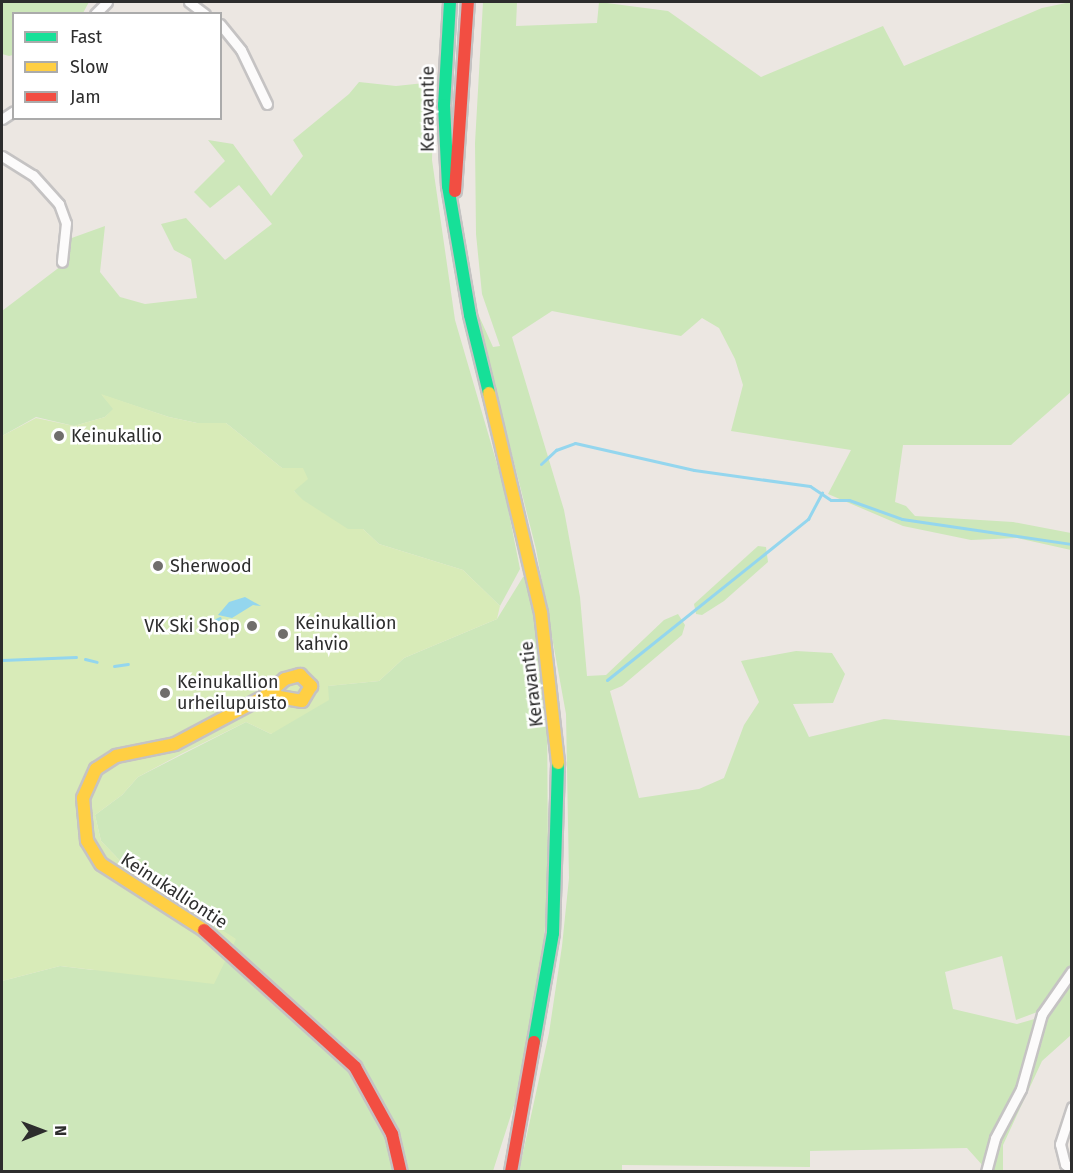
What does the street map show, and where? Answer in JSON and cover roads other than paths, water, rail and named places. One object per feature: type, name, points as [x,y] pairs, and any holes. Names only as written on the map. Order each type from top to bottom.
[{"type":"main road","name":"Keravantie","points":[[450,2],[444,123],[453,216],[483,375],[524,528],[539,603],[558,761],[554,933],[511,1172]]},
{"type":"main road","name":"Keravantie","points":[[453,216],[468,2]]},
{"type":"main road","name":"Keinukalliontie","points":[[267,695],[176,744],[116,756],[96,770],[83,798],[87,841],[101,864],[123,882],[214,936],[355,1067],[390,1129],[399,1151],[401,1172]]},
{"type":"main road","name":"Keravantie","points":[[506,1172],[513,1154]]},
{"type":"street","points":[[189,2],[202,12]]},
{"type":"street","points":[[222,26],[241,50],[267,104]]},
{"type":"street","points":[[2,156],[33,175],[59,204],[66,223],[62,262]]},
{"type":"street","points":[[986,1172],[995,1138],[1021,1089],[1042,1014],[1071,971]]},
{"type":"street","points":[[1071,1107],[1060,1144],[1065,1164],[1071,1170]]},
{"type":"water","points":[[245,597],[261,606],[253,605],[232,618],[218,615],[229,602]]},
{"type":"waterway","points":[[541,464],[556,450],[575,443],[694,470],[810,486],[831,500],[849,500],[902,519],[1072,544]]},
{"type":"waterway","points":[[607,680],[808,519],[822,493]]},
{"type":"waterway","points":[[207,624],[220,618]]},
{"type":"waterway","points":[[2,660],[76,657]]},
{"type":"waterway","points":[[85,659],[97,662]]},
{"type":"waterway","points":[[114,666],[128,664]]},
{"type":"place","name":"Keinukallio","points":[[59,436]]},
{"type":"place","name":"Sherwood","points":[[158,566]]},
{"type":"place","name":"VK Ski Shop","points":[[252,626]]},
{"type":"place","name":"Keinukallion kahvio","points":[[283,634]]},
{"type":"place","name":"Keinukallion urheilupuisto","points":[[165,693]]}]
